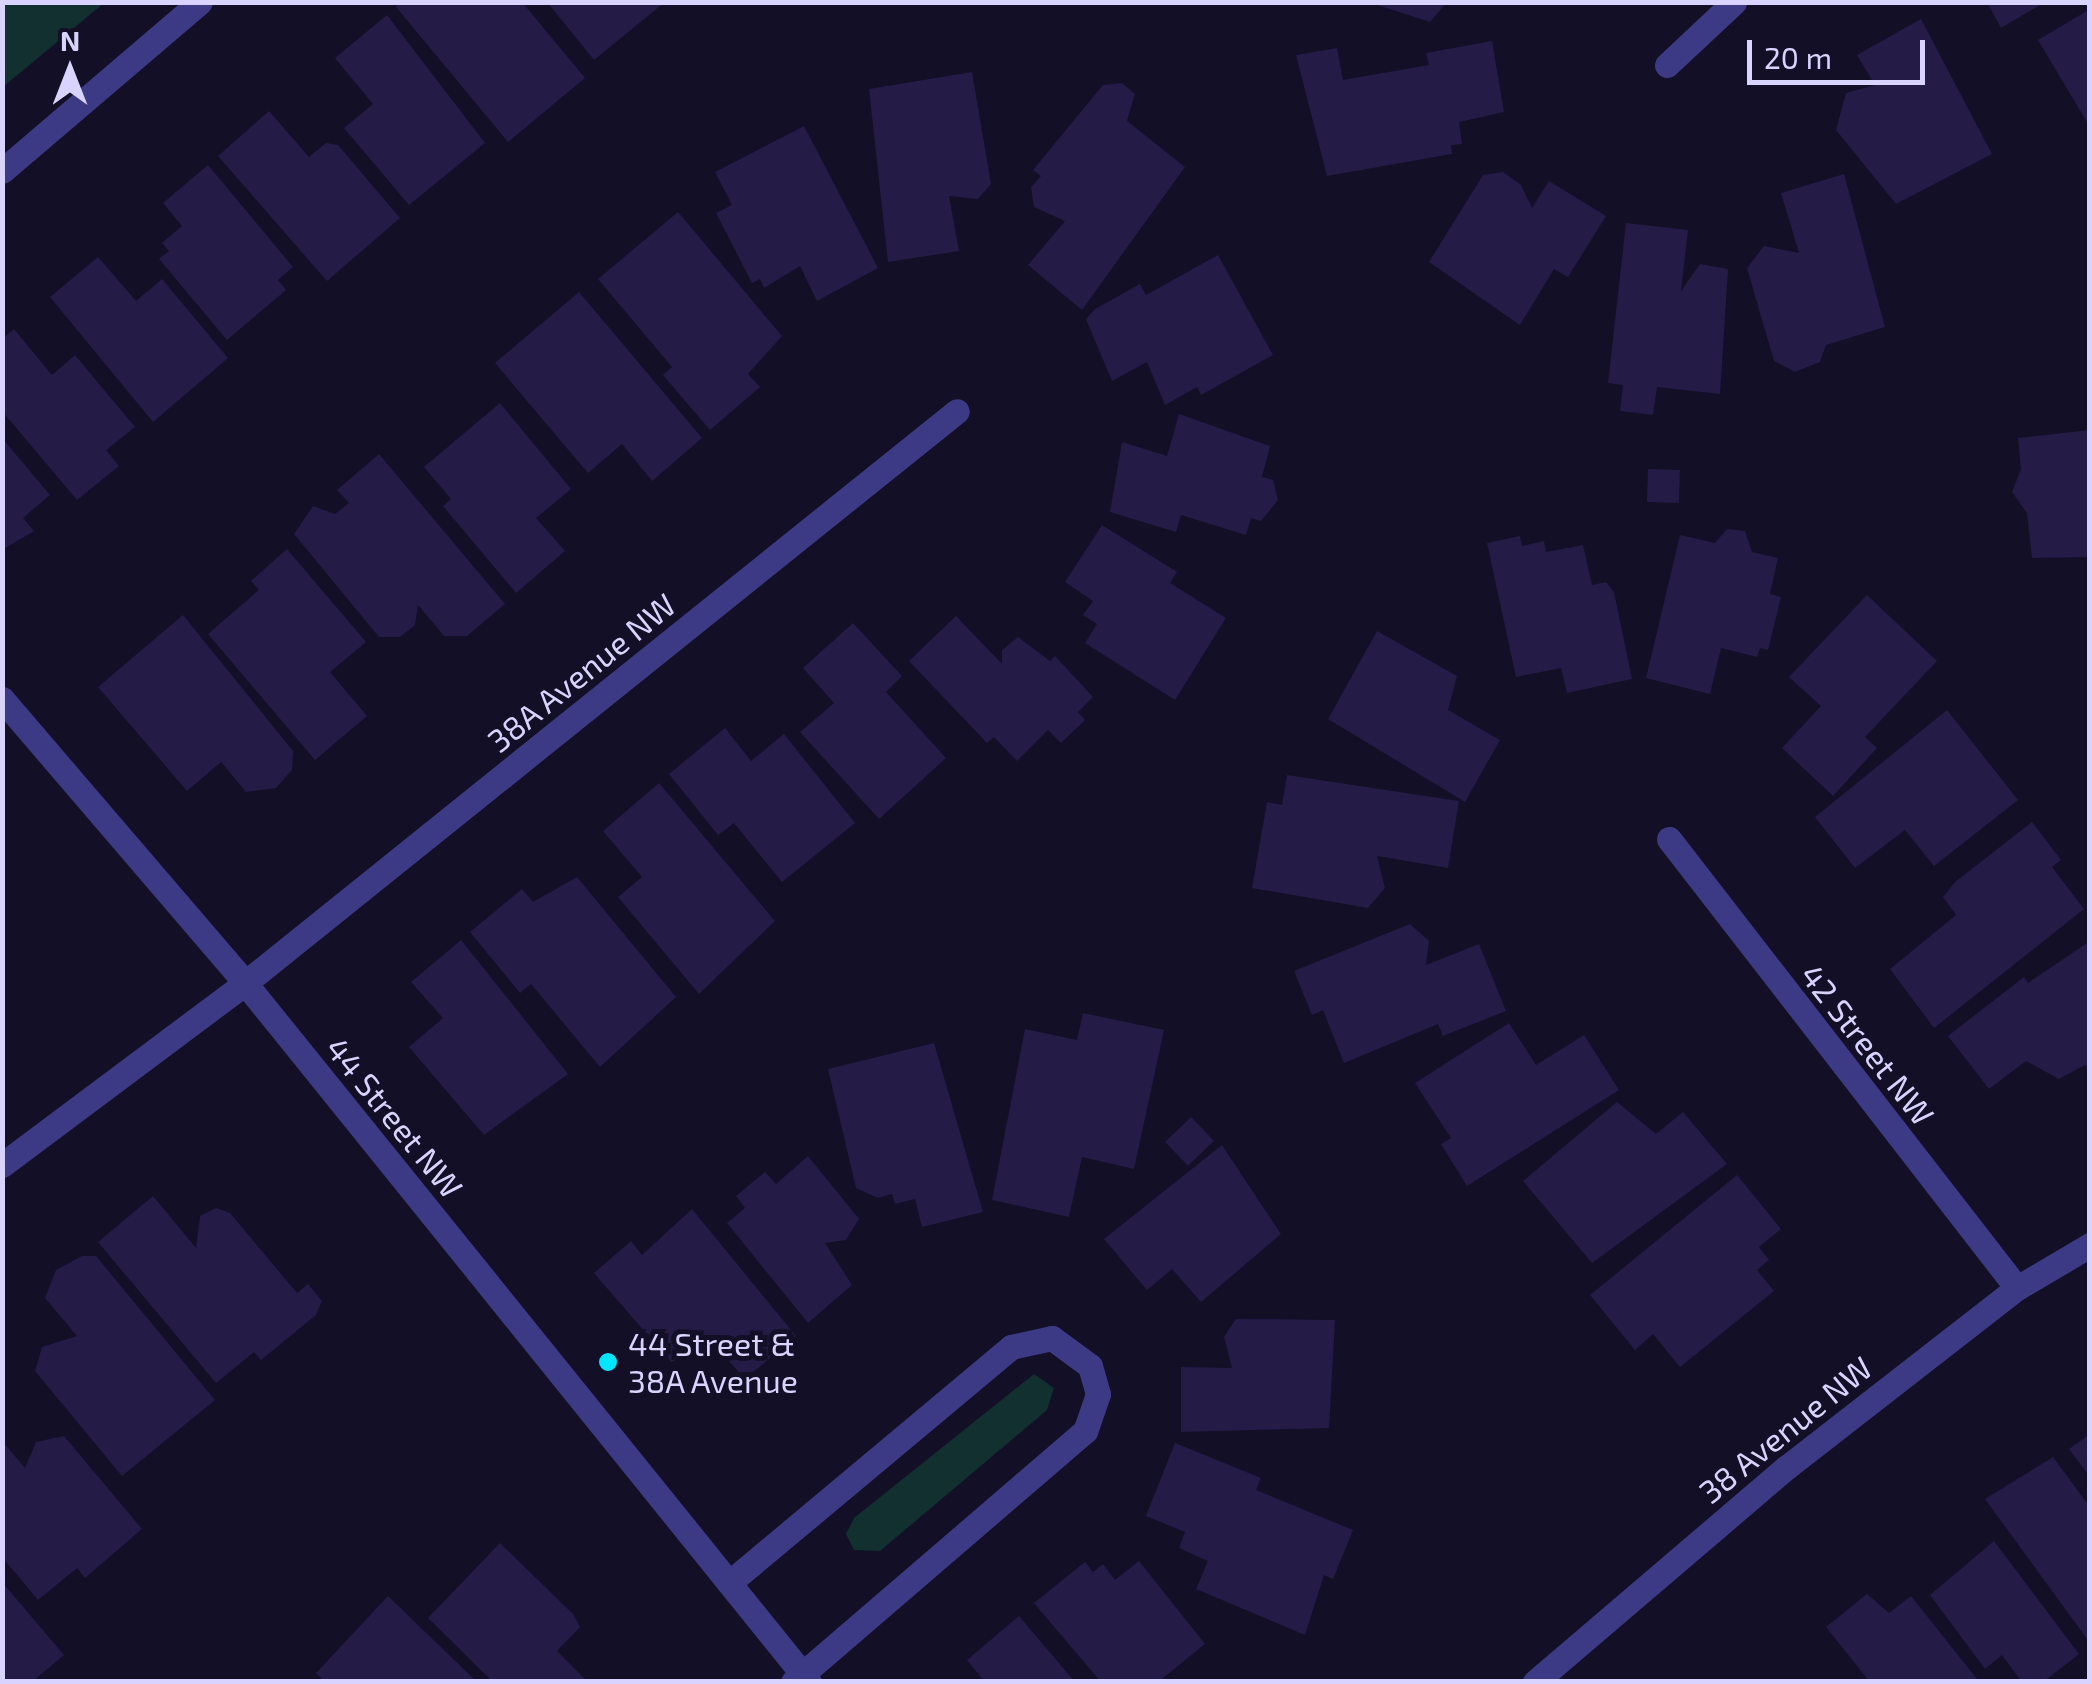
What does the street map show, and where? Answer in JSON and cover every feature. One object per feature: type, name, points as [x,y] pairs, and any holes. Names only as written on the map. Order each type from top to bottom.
[{"type":"street","points":[[2,171],[200,2]]},
{"type":"street","points":[[1667,65],[1734,2]]},
{"type":"street","name":"38A Avenue NW","points":[[2,1165],[246,983],[957,411]]},
{"type":"street","name":"44 Street NW","points":[[2,699],[246,983],[801,1678],[1084,1431],[1098,1394],[1080,1352],[1052,1338],[1011,1346],[728,1584]]},
{"type":"street","name":"42 Street NW","points":[[1669,840],[2017,1288]]},
{"type":"street","name":"38 Avenue NW","points":[[1535,1682],[1786,1468],[2017,1288],[2090,1245]]},
{"type":"green space","points":[[3,2],[104,2],[104,3],[3,87]]},
{"type":"green space","points":[[1034,1374],[1054,1388],[1047,1410],[880,1551],[854,1550],[846,1534],[854,1518]]},
{"type":"building","points":[[401,2],[522,2],[585,78],[508,142],[396,7]]},
{"type":"building","points":[[547,2],[665,2],[594,60]]},
{"type":"building","points":[[1371,2],[1447,2],[1430,22],[1371,3]]},
{"type":"building","points":[[1987,2],[2045,2],[2001,28]]},
{"type":"building","points":[[2090,9],[2090,127],[2038,40]]},
{"type":"building","points":[[387,15],[485,143],[409,205],[344,128],[373,104],[335,58]]},
{"type":"building","points":[[1921,19],[1992,154],[1896,204],[1836,130],[1846,93],[1875,85],[1857,55]]},
{"type":"building","points":[[1492,41],[1504,112],[1459,122],[1462,144],[1451,145],[1452,154],[1327,176],[1296,55],[1337,48],[1343,80],[1429,65],[1426,53]]},
{"type":"building","points":[[972,72],[991,184],[978,199],[949,196],[959,251],[888,262],[869,89]]},
{"type":"building","points":[[1122,83],[1135,94],[1127,121],[1185,167],[1082,310],[1028,265],[1065,221],[1034,207],[1031,187],[1041,176],[1033,170],[1103,85]]},
{"type":"building","points":[[269,111],[309,157],[326,143],[338,145],[400,218],[327,281],[218,156]]},
{"type":"building","points":[[804,126],[878,268],[817,301],[800,266],[764,288],[760,279],[752,283],[716,213],[732,205],[715,172]]},
{"type":"building","points":[[208,165],[293,267],[278,280],[286,290],[227,340],[159,259],[169,251],[162,243],[182,226],[163,203]]},
{"type":"building","points":[[1503,172],[1521,185],[1532,208],[1549,181],[1606,216],[1568,277],[1554,269],[1520,325],[1429,262],[1483,175]]},
{"type":"building","points":[[1844,174],[1885,327],[1826,345],[1820,362],[1795,372],[1774,361],[1747,268],[1764,246],[1799,253],[1781,193]]},
{"type":"building","points":[[678,212],[782,336],[748,374],[760,387],[710,430],[663,375],[672,367],[598,279]]},
{"type":"building","points":[[1626,223],[1688,230],[1681,291],[1700,264],[1728,269],[1720,394],[1657,387],[1653,415],[1620,411],[1623,385],[1608,383]]},
{"type":"building","points":[[1218,255],[1273,355],[1201,395],[1197,387],[1165,405],[1147,362],[1112,381],[1086,319],[1095,309],[1140,284],[1146,295]]},
{"type":"building","points":[[98,257],[136,301],[162,279],[228,358],[153,422],[50,297]]},
{"type":"building","points":[[579,292],[702,438],[652,481],[622,444],[588,473],[495,363]]},
{"type":"building","points":[[14,329],[52,375],[75,355],[135,427],[106,450],[119,466],[77,500],[2,411],[2,339]]},
{"type":"building","points":[[500,403],[571,489],[536,518],[565,551],[516,593],[443,506],[451,499],[424,467]]},
{"type":"building","points":[[1179,414],[1270,446],[1262,477],[1273,480],[1278,500],[1261,521],[1251,518],[1246,535],[1181,515],[1176,532],[1110,512],[1122,442],[1167,456]]},
{"type":"building","points":[[2090,430],[2090,557],[2032,558],[2027,513],[2012,492],[2021,469],[2018,438]]},
{"type":"building","points":[[2,438],[50,495],[23,518],[34,531],[2,550]]},
{"type":"building","points":[[379,454],[505,604],[467,636],[444,636],[418,605],[415,625],[400,637],[379,637],[294,534],[313,506],[335,514],[349,503],[337,490]]},
{"type":"building","points":[[1648,469],[1680,470],[1679,503],[1647,502]]},
{"type":"building","points":[[1102,525],[1177,572],[1170,583],[1226,618],[1175,700],[1085,643],[1097,624],[1083,615],[1093,601],[1065,582]]},
{"type":"building","points":[[1727,529],[1745,531],[1752,552],[1778,558],[1770,594],[1781,597],[1768,650],[1760,648],[1757,657],[1721,648],[1710,694],[1646,678],[1680,535],[1715,543]]},
{"type":"building","points":[[1520,536],[1522,546],[1544,541],[1546,552],[1583,545],[1592,585],[1606,582],[1614,592],[1632,679],[1567,693],[1561,668],[1516,677],[1487,543]]},
{"type":"building","points":[[287,549],[366,642],[330,672],[367,716],[315,760],[208,634],[259,590],[251,581]]},
{"type":"building","points":[[1867,595],[1937,661],[1865,737],[1877,748],[1833,796],[1782,748],[1821,706],[1789,677]]},
{"type":"building","points":[[183,615],[293,751],[292,770],[276,788],[246,792],[221,762],[187,791],[98,687]]},
{"type":"building","points":[[956,616],[1002,664],[1002,650],[1018,637],[1050,661],[1055,656],[1093,697],[1078,712],[1085,720],[1061,743],[1048,730],[1017,761],[994,737],[987,743],[909,661]]},
{"type":"building","points":[[853,623],[902,676],[886,692],[946,758],[879,819],[800,732],[834,703],[803,668]]},
{"type":"building","points":[[1377,631],[1457,676],[1448,710],[1500,740],[1465,802],[1328,719]]},
{"type":"building","points":[[1947,710],[2018,800],[1934,866],[1905,830],[1855,868],[1815,817]]},
{"type":"building","points":[[725,728],[751,761],[784,734],[855,823],[782,882],[734,823],[718,835],[669,774]]},
{"type":"building","points":[[1287,775],[1459,801],[1448,868],[1377,856],[1385,888],[1368,908],[1252,888],[1267,802],[1282,805]]},
{"type":"building","points":[[659,783],[775,921],[699,994],[618,897],[642,877],[603,831]]},
{"type":"building","points":[[2032,822],[2061,860],[2052,867],[2084,909],[1934,1028],[1890,969],[1956,915],[1943,897],[1955,882]]},
{"type":"building","points":[[577,877],[676,997],[600,1067],[531,984],[520,993],[470,932],[522,889],[533,902]]},
{"type":"building","points":[[1410,924],[1429,941],[1426,965],[1479,944],[1506,1011],[1443,1036],[1438,1024],[1344,1063],[1323,1010],[1312,1015],[1294,971]]},
{"type":"building","points":[[461,940],[568,1074],[484,1135],[409,1047],[443,1018],[411,982]]},
{"type":"building","points":[[2087,943],[2090,1070],[2085,1065],[2059,1079],[2026,1061],[1989,1089],[1948,1036],[2024,977],[2028,983]]},
{"type":"building","points":[[1083,1013],[1164,1030],[1134,1169],[1082,1157],[1069,1217],[992,1200],[1025,1029],[1077,1040]]},
{"type":"building","points":[[1509,1023],[1536,1065],[1584,1035],[1619,1090],[1467,1186],[1441,1144],[1451,1138],[1415,1083]]},
{"type":"building","points":[[934,1043],[983,1212],[922,1227],[915,1199],[895,1204],[892,1194],[878,1198],[856,1188],[828,1069]]},
{"type":"building","points":[[1617,1102],[1656,1134],[1683,1112],[1727,1164],[1592,1263],[1523,1181]]},
{"type":"building","points":[[1191,1117],[1214,1141],[1188,1166],[1165,1142]]},
{"type":"building","points":[[1222,1145],[1281,1234],[1201,1302],[1172,1269],[1147,1290],[1104,1239]]},
{"type":"building","points":[[808,1156],[859,1219],[846,1240],[825,1243],[852,1285],[808,1323],[727,1223],[745,1208],[736,1196],[765,1172],[776,1184]]},
{"type":"building","points":[[1737,1175],[1781,1229],[1759,1247],[1769,1260],[1757,1270],[1774,1291],[1680,1367],[1653,1334],[1635,1350],[1590,1295]]},
{"type":"building","points":[[153,1196],[196,1248],[200,1216],[216,1208],[230,1213],[297,1293],[308,1284],[322,1301],[316,1315],[261,1360],[254,1352],[216,1383],[98,1242]]},
{"type":"building","points":[[692,1209],[796,1336],[745,1379],[713,1343],[671,1362],[594,1273],[631,1241],[642,1255]]},
{"type":"building","points":[[82,1256],[96,1256],[215,1400],[122,1476],[35,1371],[42,1347],[77,1336],[45,1298],[56,1270]]},
{"type":"building","points":[[1236,1319],[1335,1320],[1329,1428],[1181,1432],[1181,1367],[1232,1368],[1224,1337]]},
{"type":"building","points":[[2090,1434],[2090,1477],[2069,1449]]},
{"type":"building","points":[[64,1436],[142,1529],[85,1578],[77,1568],[38,1600],[2,1557],[2,1441],[25,1468],[36,1442]]},
{"type":"building","points":[[1175,1443],[1261,1478],[1256,1490],[1353,1530],[1333,1579],[1324,1575],[1305,1635],[1196,1589],[1208,1561],[1179,1548],[1185,1532],[1146,1516]]},
{"type":"building","points":[[2053,1457],[2090,1507],[2090,1643],[1985,1499]]},
{"type":"building","points":[[1994,1541],[2079,1654],[2043,1682],[2022,1682],[2002,1655],[1985,1669],[1930,1595]]},
{"type":"building","points":[[500,1543],[574,1615],[580,1627],[557,1651],[588,1682],[493,1682],[428,1618]]},
{"type":"building","points":[[1139,1561],[1205,1644],[1158,1682],[1101,1682],[1034,1603],[1085,1562],[1093,1572],[1103,1564],[1115,1580]]},
{"type":"building","points":[[2,1582],[64,1655],[32,1682],[2,1682]]},
{"type":"building","points":[[1867,1594],[1889,1613],[1911,1596],[1977,1679],[1870,1682],[1826,1627]]},
{"type":"building","points":[[388,1596],[477,1682],[325,1682],[316,1673]]},
{"type":"building","points":[[1019,1616],[1075,1682],[985,1682],[967,1660]]},
{"type":"place","name":"44 Street & 38A Avenue","points":[[608,1362]]}]
